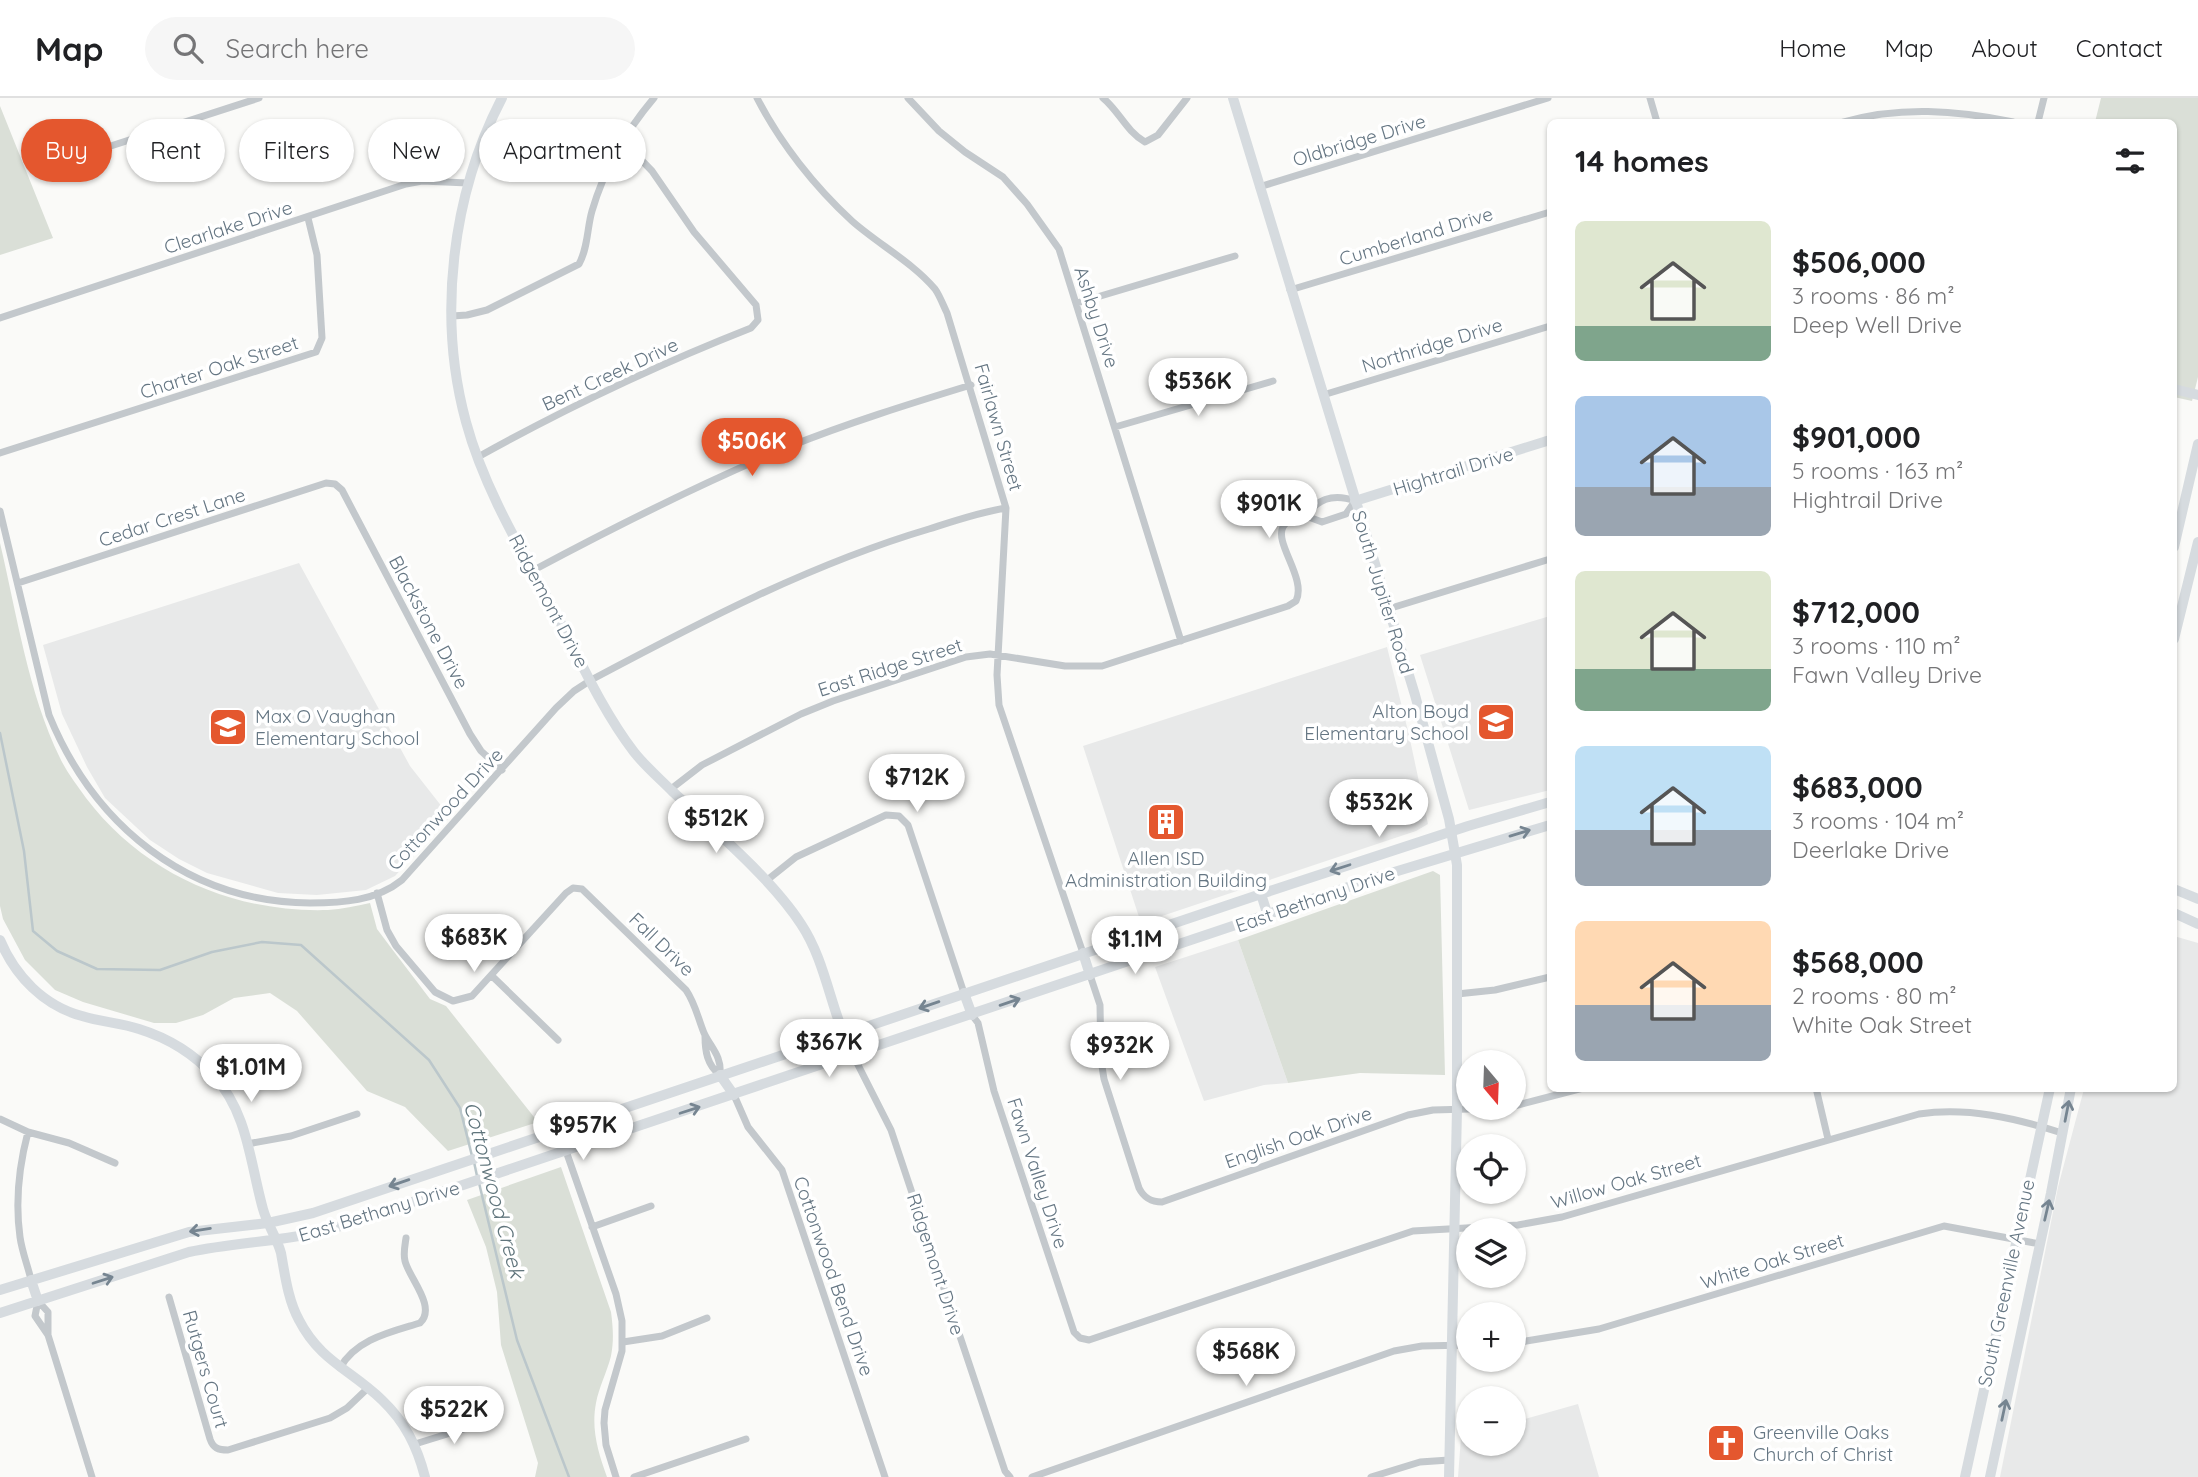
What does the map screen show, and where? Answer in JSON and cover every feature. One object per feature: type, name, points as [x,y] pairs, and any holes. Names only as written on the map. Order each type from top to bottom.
[{"type":"main road","name":"Ridgemont Drive","points":[[502,98],[486,131],[468,183],[457,239],[452,316],[457,378],[466,422],[478,457],[532,571],[617,728],[634,751],[766,881],[800,922],[813,945],[842,1034],[853,1055]]},
{"type":"main road","name":"South Jupiter Road","points":[[1233,98],[1433,758],[1451,832],[1457,865],[1457,1050]]},
{"type":"main road","points":[[2177,390],[2198,395]]},
{"type":"main road","name":"Hightrail Drive","points":[[1355,501],[1547,441]]},
{"type":"main road","points":[[2177,534],[2198,444]]},
{"type":"main road","points":[[2177,620],[2198,542]]},
{"type":"main road","name":"East Bethany Drive","points":[[0,1290],[189,1232],[268,1223],[313,1213],[1083,953],[1547,803]]},
{"type":"main road","name":"East Bethany Drive","points":[[0,1313],[189,1252],[308,1236],[341,1226],[1381,876],[1547,826]]},
{"type":"main road","points":[[2177,890],[2198,898]]},
{"type":"main road","points":[[1261,894],[1268,916]]},
{"type":"main road","points":[[2177,915],[2198,924]]},
{"type":"main road","points":[[0,940],[5,953],[20,975],[43,999],[80,1016],[139,1029],[181,1047],[200,1061],[229,1095],[242,1123],[264,1212],[276,1241],[298,1318],[318,1349],[395,1413],[415,1444],[425,1477]]},
{"type":"main road","points":[[1083,953],[1090,975]]},
{"type":"main road","points":[[964,993],[972,1015]]},
{"type":"main road","points":[[720,1075],[734,1095]]},
{"type":"main road","name":"South Greenville Avenue","points":[[1965,1477],[2049,1092]]},
{"type":"main road","name":"South Greenville Avenue","points":[[1990,1477],[2070,1092]]},
{"type":"main road","name":"South Jupiter Road","points":[[1448,1477],[1457,1120]]},
{"type":"main road","points":[[31,1280],[38,1301]]},
{"type":"street","points":[[112,146],[259,98]]},
{"type":"street","points":[[639,119],[654,98]]},
{"type":"street","name":"Fairlawn Street","points":[[757,98],[793,154],[837,206],[888,250],[914,268],[936,290],[947,313],[971,385],[1006,508],[997,676],[999,705],[1083,953]]},
{"type":"street","name":"Ashby Drive","points":[[908,98],[939,131],[1003,177],[1027,204],[1059,249],[1181,641]]},
{"type":"street","points":[[1102,98],[1110,104],[1132,135],[1144,142],[1158,135],[1187,98]]},
{"type":"street","name":"Oldbridge Drive","points":[[1259,187],[1548,98]]},
{"type":"street","points":[[1650,98],[1656,119]]},
{"type":"street","points":[[2039,119],[2045,98]]},
{"type":"street","points":[[1856,119],[1877,114],[1928,110],[1997,119]]},
{"type":"street","name":"Bent Creek Drive","points":[[478,457],[600,394],[751,328],[756,323],[759,316],[756,304],[694,232],[646,165]]},
{"type":"street","name":"Clearlake Drive","points":[[0,317],[406,184],[422,181],[468,183]]},
{"type":"street","points":[[452,316],[467,316],[487,310],[579,264],[603,182]]},
{"type":"street","name":"Cumberland Drive","points":[[1290,290],[1547,213]]},
{"type":"street","name":"Charter Oak Street","points":[[0,453],[316,352],[322,338],[317,255],[308,218]]},
{"type":"street","points":[[1077,303],[1235,256]]},
{"type":"street","name":"Northridge Drive","points":[[1323,395],[1547,327]]},
{"type":"street","points":[[1115,427],[1273,381]]},
{"type":"street","points":[[532,571],[662,504],[790,447],[902,406],[971,385]]},
{"type":"street","name":"Cedar Crest Lane","points":[[19,583],[326,483],[335,484]]},
{"type":"street","name":"Blackstone Drive","points":[[335,484],[342,490],[470,734],[481,751],[502,770]]},
{"type":"street","name":"Hightrail Drive","points":[[1296,601],[1300,589],[1281,532],[1287,522],[1306,516],[1316,503],[1341,496],[1355,501],[1346,514],[1322,522],[1306,516]]},
{"type":"street","name":"Cottonwood Drive","points":[[0,511],[44,695],[62,745],[99,802],[130,835],[155,855],[214,886],[245,895],[324,903],[349,901],[377,893],[396,885],[406,877],[556,708],[591,680],[704,621],[809,573],[909,534],[990,510],[1006,508]]},
{"type":"street","points":[[1388,609],[1547,560]]},
{"type":"street","name":"East Ridge Street","points":[[671,789],[702,765],[815,708],[966,657],[999,655],[1085,667],[1120,661],[1288,606],[1296,601]]},
{"type":"street","points":[[766,881],[796,857],[887,815],[899,816],[908,825],[964,993]]},
{"type":"street","name":"Fall Drive","points":[[492,976],[566,893],[577,888],[585,891],[686,990],[694,1003],[705,1036],[705,1050],[712,1069],[720,1075]]},
{"type":"street","points":[[377,893],[387,930],[396,946],[439,995],[453,1001],[463,1000],[472,996],[492,976],[558,1040]]},
{"type":"street","name":"English Oak Drive","points":[[1090,975],[1100,1005],[1104,1079],[1139,1188],[1150,1201],[1162,1202],[1408,1115],[1456,1109]]},
{"type":"street","points":[[1457,994],[1495,990],[1547,978]]},
{"type":"street","name":"Fawn Valley Drive","points":[[972,1015],[981,1033],[994,1091],[1024,1184],[1074,1332],[1080,1338]]},
{"type":"street","name":"Ridgemont Drive","points":[[853,1055],[891,1130],[1002,1461],[1010,1477]]},
{"type":"street","points":[[1526,1103],[1568,1092]]},
{"type":"street","points":[[1817,1092],[1828,1139]]},
{"type":"street","name":"Cottonwood Bend Drive","points":[[734,1095],[748,1127],[782,1170],[885,1477]]},
{"type":"street","name":"Willow Oak Street","points":[[1080,1338],[1093,1340],[1396,1236],[1426,1229],[1518,1225],[1562,1217],[1919,1114],[1944,1110],[1984,1114],[2062,1133]]},
{"type":"street","points":[[247,1144],[291,1136],[357,1114]]},
{"type":"street","points":[[0,1119],[28,1132],[69,1143],[115,1163]]},
{"type":"street","points":[[28,1132],[21,1158],[18,1209],[20,1239],[31,1280]]},
{"type":"street","points":[[566,1151],[616,1294],[622,1321],[623,1342],[604,1423],[606,1445],[616,1477]]},
{"type":"street","points":[[592,1227],[651,1206]]},
{"type":"street","name":"White Oak Street","points":[[1526,1341],[1599,1329],[1944,1226],[2040,1244]]},
{"type":"street","points":[[340,1368],[345,1359],[377,1336],[420,1323],[424,1319],[426,1310],[405,1260],[405,1238]]},
{"type":"street","name":"Rutgers Court","points":[[169,1297],[210,1439],[220,1450],[228,1450],[330,1418],[347,1408],[368,1388]]},
{"type":"street","points":[[38,1301],[48,1312],[48,1335]]},
{"type":"street","points":[[38,1301],[35,1316],[48,1335],[92,1477]]},
{"type":"street","points":[[623,1342],[662,1336],[707,1318]]},
{"type":"street","points":[[1032,1477],[1394,1352],[1422,1346],[1453,1345]]},
{"type":"street","points":[[415,1444],[486,1422]]},
{"type":"street","points":[[634,1477],[746,1439]]},
{"type":"street","points":[[1371,1477],[1420,1462],[1449,1460]]},
{"type":"shaded area","points":[[2101,98],[2198,98],[2198,377],[2192,401],[2177,398],[2177,119],[2096,119]]},
{"type":"shaded area","points":[[0,106],[21,158],[21,182],[31,182],[53,238],[0,255]]},
{"type":"shaded area","points":[[0,543],[24,653],[49,733],[69,774],[109,825],[163,868],[193,884],[225,896],[293,909],[328,910],[370,903],[377,929],[430,999],[446,1006],[538,1122],[448,1151],[405,1107],[367,1091],[297,1011],[270,993],[234,998],[203,1015],[176,1023],[154,1023],[83,1002],[55,990],[25,960],[3,919],[0,906]]},
{"type":"shaded area","name":"Max O Vaughan Elementary School","points":[[299,563],[410,766],[450,817],[395,876],[366,890],[317,895],[278,893],[207,873],[150,840],[105,798],[87,767],[62,714],[43,645]]},
{"type":"shaded area","name":"Alton Boyd Elementary School","points":[[1547,617],[1547,791],[1469,810],[1420,655]]},
{"type":"shaded area","points":[[1387,647],[1428,824],[1416,831],[1141,923],[1083,746]]},
{"type":"shaded area","points":[[1433,871],[1440,875],[1445,1075],[1360,1073],[1288,1083],[1238,940]]},
{"type":"shaded area","points":[[2177,937],[2198,943],[2198,1477],[2000,1477],[2058,1187],[2083,1092],[2177,1092]]},
{"type":"shaded area","points":[[1238,940],[1288,1083],[1264,1085],[1204,1101],[1155,967]]},
{"type":"shaded area","points":[[561,1167],[611,1312],[612,1350],[597,1397],[594,1422],[598,1449],[607,1477],[535,1477],[538,1463],[501,1345],[497,1292],[486,1247],[467,1200]]},
{"type":"shaded area","points":[[1578,1404],[1599,1477],[1458,1477],[1460,1456],[1526,1456],[1526,1419]]},
{"type":"waterway","name":"Cottonwood Creek","points":[[0,733],[24,851],[33,931],[57,951],[97,969],[160,970],[212,952],[262,942],[301,945],[429,1060],[460,1108],[472,1156]]},
{"type":"waterway","name":"Cottonwood Creek","points":[[474,1162],[477,1176]]},
{"type":"waterway","name":"Cottonwood Creek","points":[[479,1183],[517,1340],[569,1477]]},
{"type":"place","name":"Alton Boyd Elementary School","points":[[1496,722]]},
{"type":"place","name":"Max O Vaughan Elementary School","points":[[228,727]]},
{"type":"place","name":"Allen ISD Administration Building","points":[[1166,822]]},
{"type":"place","name":"Greenville Oaks Church of Christ","points":[[1726,1443]]}]
